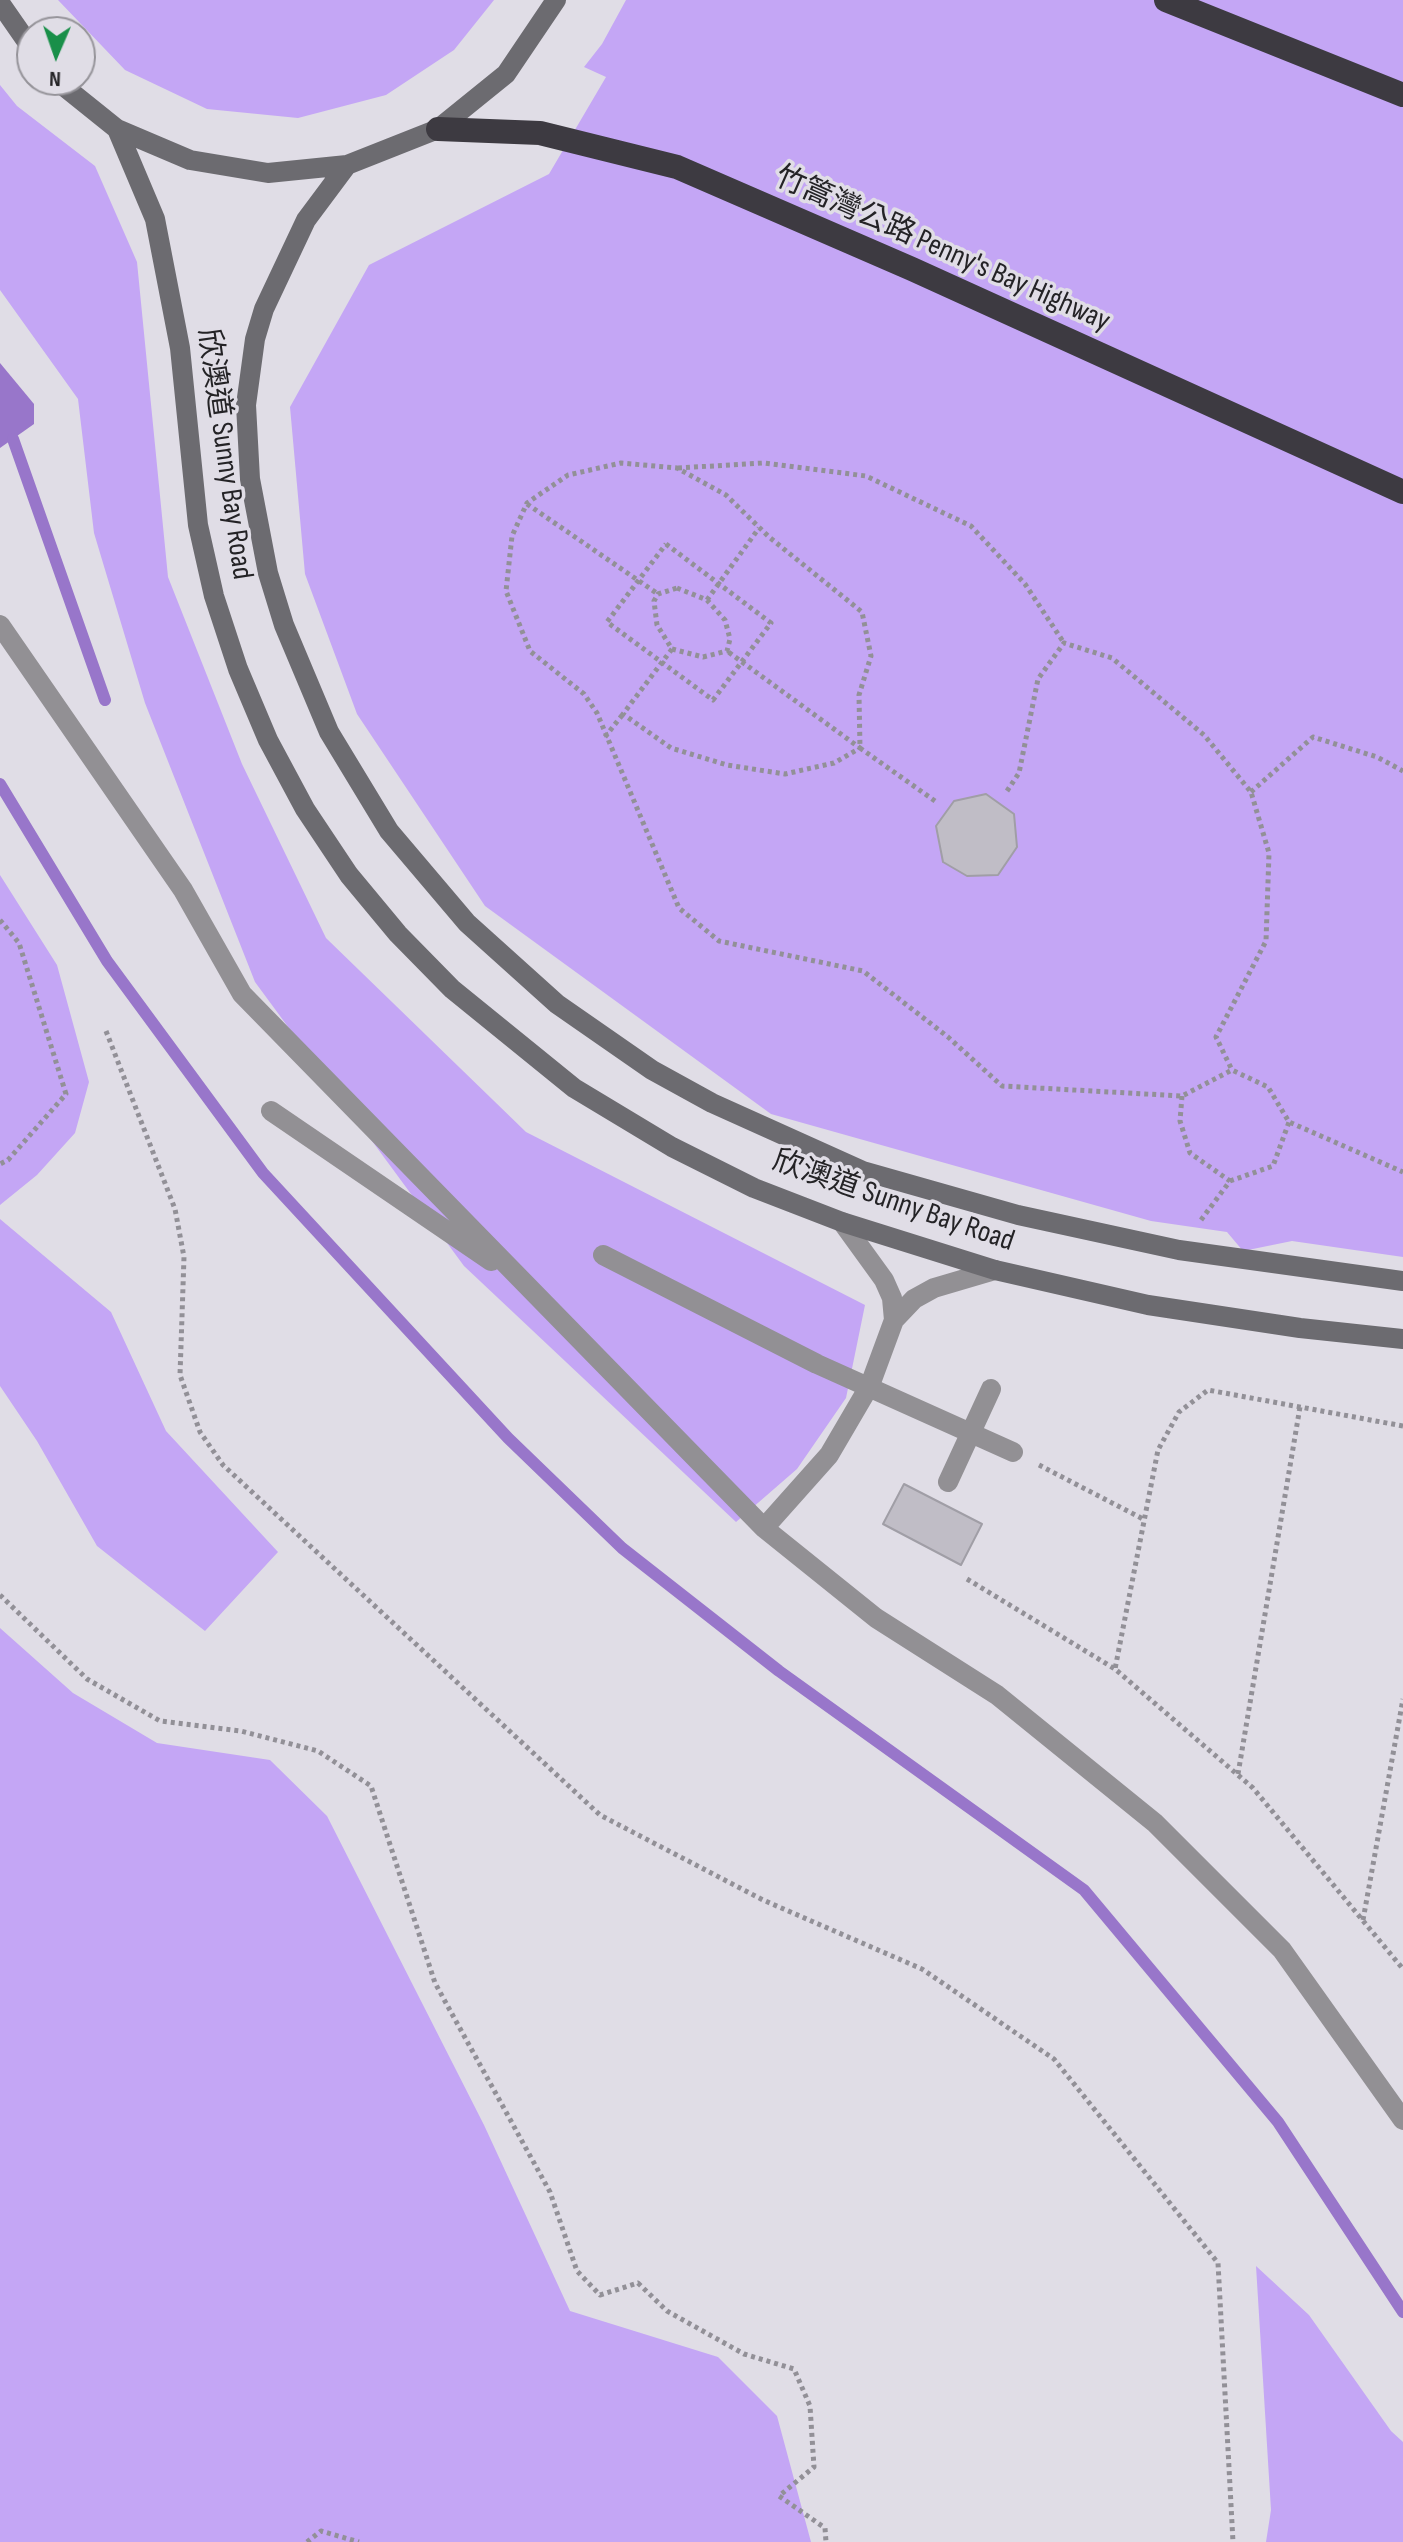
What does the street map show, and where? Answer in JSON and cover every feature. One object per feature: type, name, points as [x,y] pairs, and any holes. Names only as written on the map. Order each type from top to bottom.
[{"type":"highway","points":[[1166,0],[1403,95]]},
{"type":"highway","name":"竹篙灣公路 Penny's Bay Highway","points":[[438,129],[540,133],[677,167],[912,269],[1403,492]]},
{"type":"main road","points":[[76,96],[117,129],[190,160],[268,173],[347,165],[438,129],[506,74],[556,0]]},
{"type":"main road","points":[[0,3],[16,26]]},
{"type":"main road","name":"欣澳道 Sunny Bay Road","points":[[117,129],[155,219],[180,348],[198,525],[214,596],[238,669],[268,740],[305,809],[349,875],[398,934],[452,989],[511,1040],[574,1088],[672,1147],[754,1188],[842,1222],[995,1270],[1148,1305],[1300,1328],[1403,1339]]},
{"type":"main road","name":"欣澳道 Sunny Bay Road","points":[[347,165],[306,220],[264,309],[249,372],[246,439],[258,524],[284,625],[329,732],[389,831],[467,923],[511,966],[604,1038],[712,1103],[863,1171],[1018,1215],[1179,1250],[1403,1281]]},
{"type":"lane","points":[[0,625],[183,890],[242,994],[764,1528],[876,1618],[997,1695],[1155,1823],[1282,1950],[1403,2120]]},
{"type":"lane","points":[[271,1111],[527,1286]]},
{"type":"lane","points":[[842,1222],[884,1280],[892,1298],[894,1320]]},
{"type":"lane","points":[[603,1255],[817,1364],[870,1385],[1013,1452]]},
{"type":"lane","points":[[764,1528],[829,1455],[870,1385],[894,1320],[914,1299],[934,1288],[995,1270]]},
{"type":"lane","points":[[948,1482],[991,1389]]},
{"type":"path","points":[[1232,1070],[1182,1096],[1002,1086],[948,1037],[863,971],[719,941],[679,908],[597,713],[584,694],[530,651],[506,591],[512,536],[527,503],[568,475],[621,463],[677,468],[764,463],[866,476],[971,526],[1025,584],[1064,643],[1112,658],[1204,735],[1251,792],[1269,853],[1266,941],[1216,1037],[1232,1070],[1268,1087],[1289,1122],[1403,1172]]},
{"type":"path","points":[[677,468],[726,495],[759,528],[862,612],[871,656],[859,695],[860,748]]},
{"type":"path","points":[[527,503],[658,594]]},
{"type":"path","points":[[707,600],[759,528]]},
{"type":"path","points":[[666,544],[719,584],[771,623],[713,700],[607,622],[666,544]]},
{"type":"path","points":[[727,651],[730,639],[725,620],[707,600],[677,588],[658,594],[654,601],[657,625],[672,649],[703,657],[727,651],[935,801]]},
{"type":"path","points":[[1007,791],[1019,773],[1038,679],[1064,643]]},
{"type":"path","points":[[605,737],[672,649]]},
{"type":"path","points":[[623,714],[671,748],[727,765],[785,774],[834,763],[860,748]]},
{"type":"path","points":[[1251,792],[1313,737],[1377,757],[1403,771]]},
{"type":"path","points":[[0,920],[19,943],[66,1094],[8,1160],[0,1164]]},
{"type":"path","points":[[106,1031],[175,1209],[184,1257],[180,1375],[200,1432],[223,1465],[600,1815],[763,1900],[922,1969],[1054,2059],[1218,2263],[1233,2542]]},
{"type":"path","points":[[1182,1096],[1180,1121],[1190,1153],[1230,1181]]},
{"type":"path","points":[[1179,1250],[1230,1181],[1273,1166],[1289,1122]]},
{"type":"path","points":[[1115,1669],[1158,1450],[1179,1412],[1208,1390],[1403,1426]]},
{"type":"path","points":[[1238,1775],[1300,1407]]},
{"type":"path","points":[[1013,1452],[1145,1520]]},
{"type":"path","points":[[967,1579],[1115,1669],[1253,1788],[1403,1969]]},
{"type":"path","points":[[0,1595],[87,1679],[160,1721],[241,1731],[318,1751],[371,1786],[435,1983],[550,2192],[577,2271],[600,2295],[638,2283],[667,2311],[744,2354],[794,2369],[810,2406],[814,2467],[779,2496],[825,2528],[826,2542]]},
{"type":"path","points":[[1363,1921],[1403,1699]]},
{"type":"path","points":[[307,2542],[321,2531],[359,2542]]},
{"type":"shaded area","points":[[58,0],[494,0],[454,50],[386,95],[298,118],[207,109],[125,70],[96,40],[96,16],[73,16]]},
{"type":"shaded area","points":[[626,0],[1403,0],[1403,1257],[1292,1241],[1243,1251],[1227,1232],[1151,1221],[771,1114],[485,906],[357,714],[305,574],[290,407],[369,265],[549,174],[606,77],[584,67],[602,44]]},
{"type":"shaded area","points":[[0,85],[17,106],[95,166],[137,262],[168,577],[242,764],[326,938],[526,1132],[865,1305],[846,1398],[797,1469],[736,1522],[464,1266],[255,982],[145,703],[94,533],[78,399],[0,290]]},
{"type":"shaded area","points":[[0,363],[34,404],[34,424],[0,448]]},
{"type":"shaded area","points":[[0,875],[57,965],[89,1082],[75,1133],[37,1175],[0,1205]]},
{"type":"shaded area","points":[[0,1219],[111,1312],[166,1431],[278,1552],[205,1631],[97,1546],[37,1441],[0,1386]]},
{"type":"shaded area","points":[[0,1628],[73,1693],[157,1743],[270,1760],[327,1816],[484,2125],[570,2311],[718,2357],[777,2416],[811,2542],[0,2542]]},
{"type":"shaded area","points":[[1256,2266],[1309,2315],[1391,2431],[1403,2442],[1403,2542],[1266,2542],[1271,2510]]},
{"type":"building","points":[[986,794],[1014,814],[1017,847],[998,875],[967,876],[943,862],[936,826],[954,801]]},
{"type":"building","points":[[904,1484],[982,1524],[961,1565],[883,1524]]},
{"type":"waterway","points":[[13,439],[105,700]]},
{"type":"waterway","points":[[0,784],[107,961],[263,1173],[508,1438],[622,1548],[779,1671],[1084,1890],[1278,2122],[1403,2312]]}]
